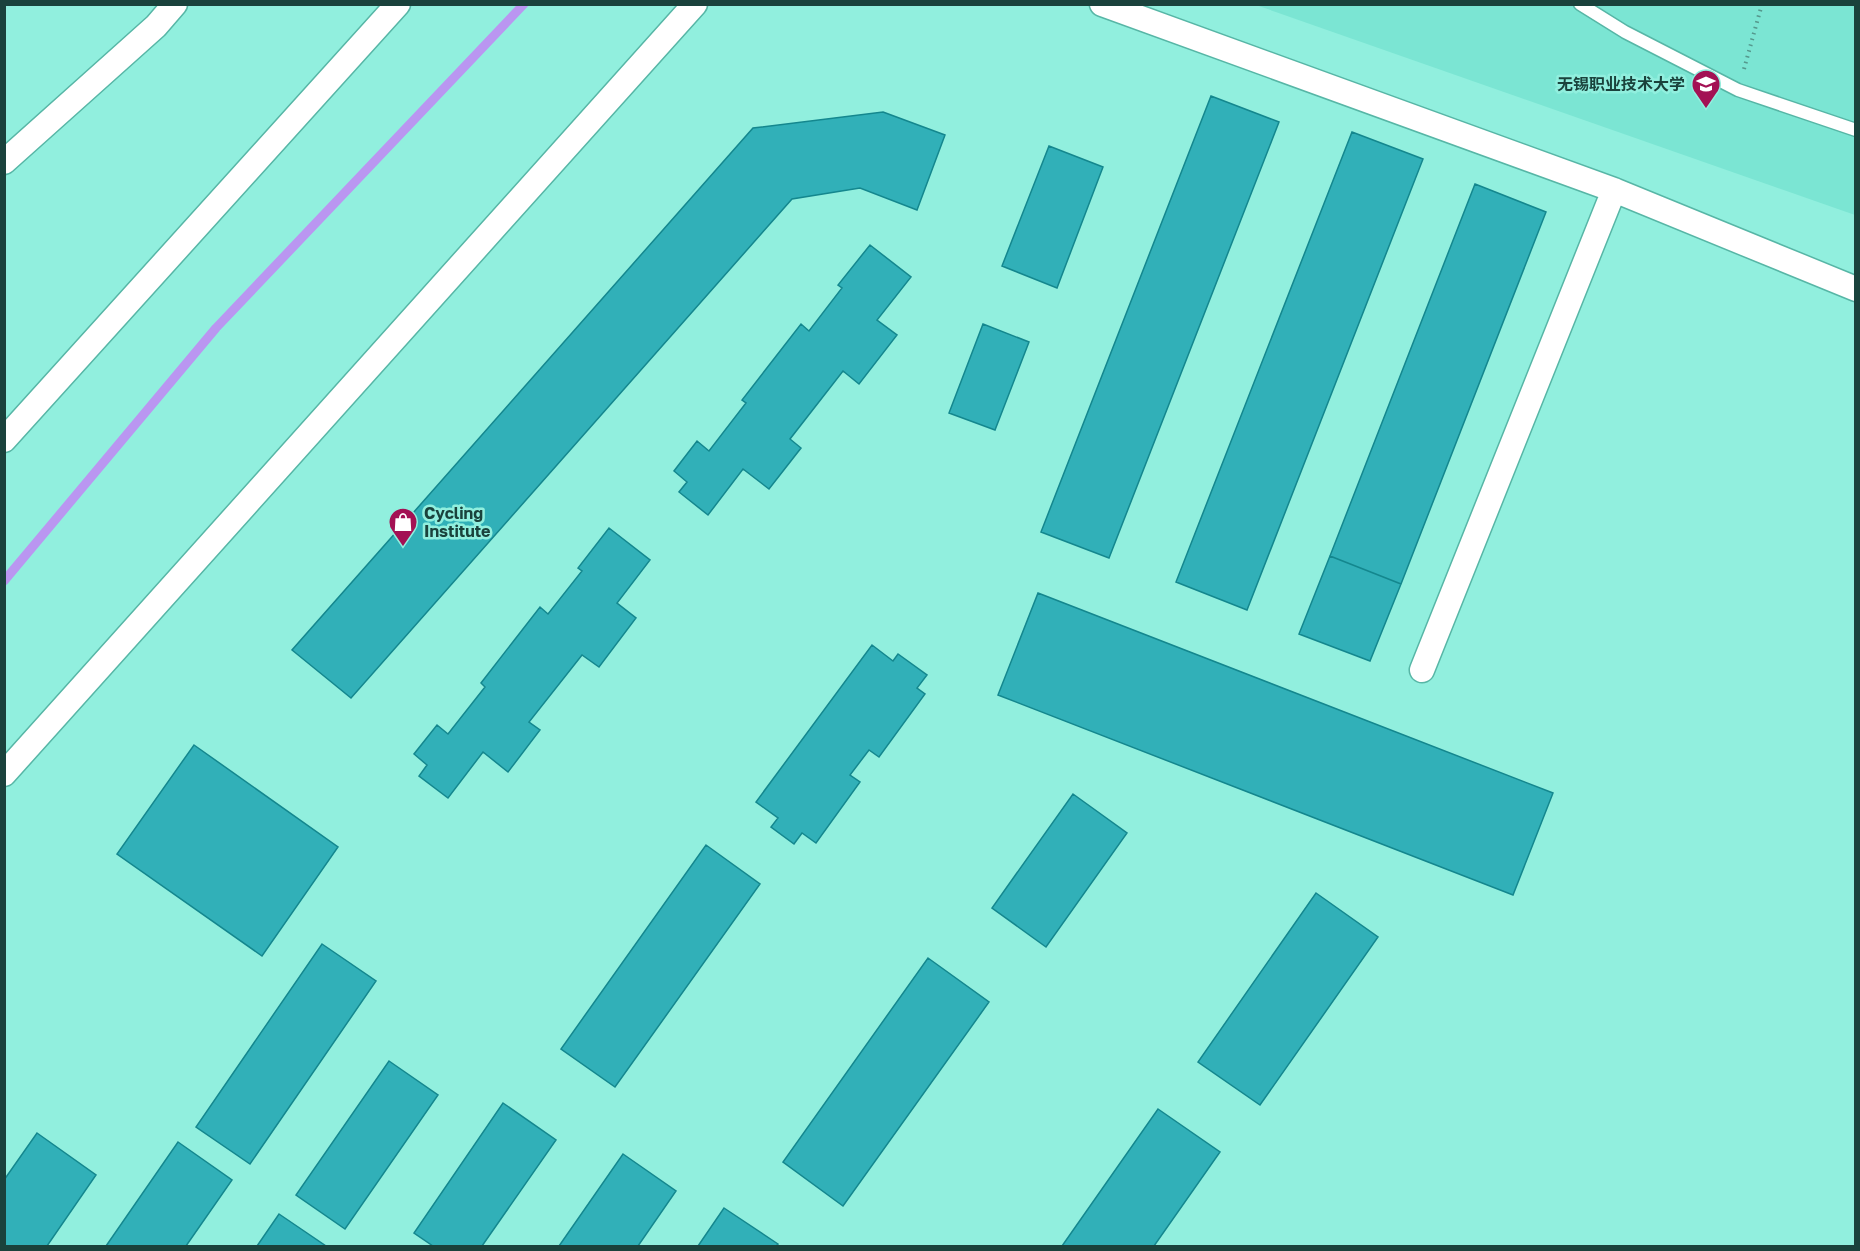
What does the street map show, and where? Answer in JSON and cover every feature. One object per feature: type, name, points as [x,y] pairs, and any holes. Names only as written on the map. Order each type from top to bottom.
[{"type":"street","points":[[4,162],[156,26],[175,4]]},
{"type":"street","points":[[4,440],[398,4]]},
{"type":"street","points":[[4,774],[695,4]]},
{"type":"street","points":[[1102,4],[1614,190],[1856,289]]},
{"type":"street","points":[[1422,670],[1614,190]]},
{"type":"lane","points":[[1580,4],[1625,32],[1738,90],[1856,130]]},
{"type":"path","points":[[1738,90],[1762,4]]},
{"type":"shaded area","name":"无锡职业技术大学","points":[[1256,5],[1855,5],[1855,215]]},
{"type":"building","points":[[1211,96],[1279,122],[1109,558],[1041,532]]},
{"type":"building","points":[[883,112],[945,135],[917,210],[860,188],[792,199],[351,698],[292,650],[753,128]]},
{"type":"building","points":[[1352,132],[1423,159],[1247,610],[1176,582]]},
{"type":"building","points":[[1049,146],[1103,167],[1057,288],[1002,266]]},
{"type":"building","points":[[1475,184],[1546,212],[1401,584],[1330,556]]},
{"type":"building","points":[[870,245],[911,277],[877,320],[897,335],[859,384],[843,371],[790,439],[801,448],[769,489],[743,469],[708,515],[679,492],[687,482],[674,471],[697,441],[709,451],[746,403],[742,400],[801,324],[809,331],[842,288],[838,285]]},
{"type":"building","points":[[983,324],[1029,342],[995,430],[949,413]]},
{"type":"building","points":[[609,528],[650,560],[617,603],[636,618],[599,667],[582,655],[529,722],[540,730],[508,772],[483,752],[448,798],[419,776],[427,765],[414,754],[437,725],[448,734],[485,687],[481,683],[540,607],[548,614],[582,571],[578,568]]},
{"type":"building","points":[[1330,556],[1401,584],[1370,661],[1299,634]]},
{"type":"building","points":[[1038,593],[1553,793],[1513,895],[998,695]]},
{"type":"building","points":[[872,645],[893,661],[898,654],[927,675],[917,688],[925,694],[879,757],[869,750],[850,775],[860,782],[816,843],[802,833],[794,844],[771,827],[778,818],[756,802]]},
{"type":"building","points":[[194,745],[338,847],[262,956],[117,854]]},
{"type":"building","points":[[1073,794],[1127,833],[1046,947],[992,908]]},
{"type":"building","points":[[706,845],[760,884],[615,1087],[561,1049]]},
{"type":"building","points":[[1316,893],[1378,937],[1260,1105],[1198,1062]]},
{"type":"building","points":[[322,944],[376,981],[250,1164],[196,1127]]},
{"type":"building","points":[[928,958],[989,1002],[843,1206],[783,1162]]},
{"type":"building","points":[[389,1061],[438,1095],[345,1229],[296,1195]]},
{"type":"building","points":[[503,1103],[556,1140],[482,1246],[433,1246],[414,1233]]},
{"type":"building","points":[[1158,1109],[1220,1152],[1154,1246],[1062,1246]]},
{"type":"building","points":[[37,1133],[96,1175],[47,1246],[4,1246],[4,1180]]},
{"type":"building","points":[[178,1142],[232,1180],[186,1246],[106,1246]]},
{"type":"building","points":[[623,1154],[676,1191],[638,1246],[559,1246]]},
{"type":"building","points":[[724,1208],[778,1244],[776,1246],[698,1246]]},
{"type":"building","points":[[279,1214],[326,1246],[257,1246]]},
{"type":"waterway","points":[[4,581],[216,328],[524,4]]},
{"type":"place","name":"无锡职业技术大学","points":[[1706,110]]},
{"type":"place","name":"Cycling Institute","points":[[403,548]]}]
